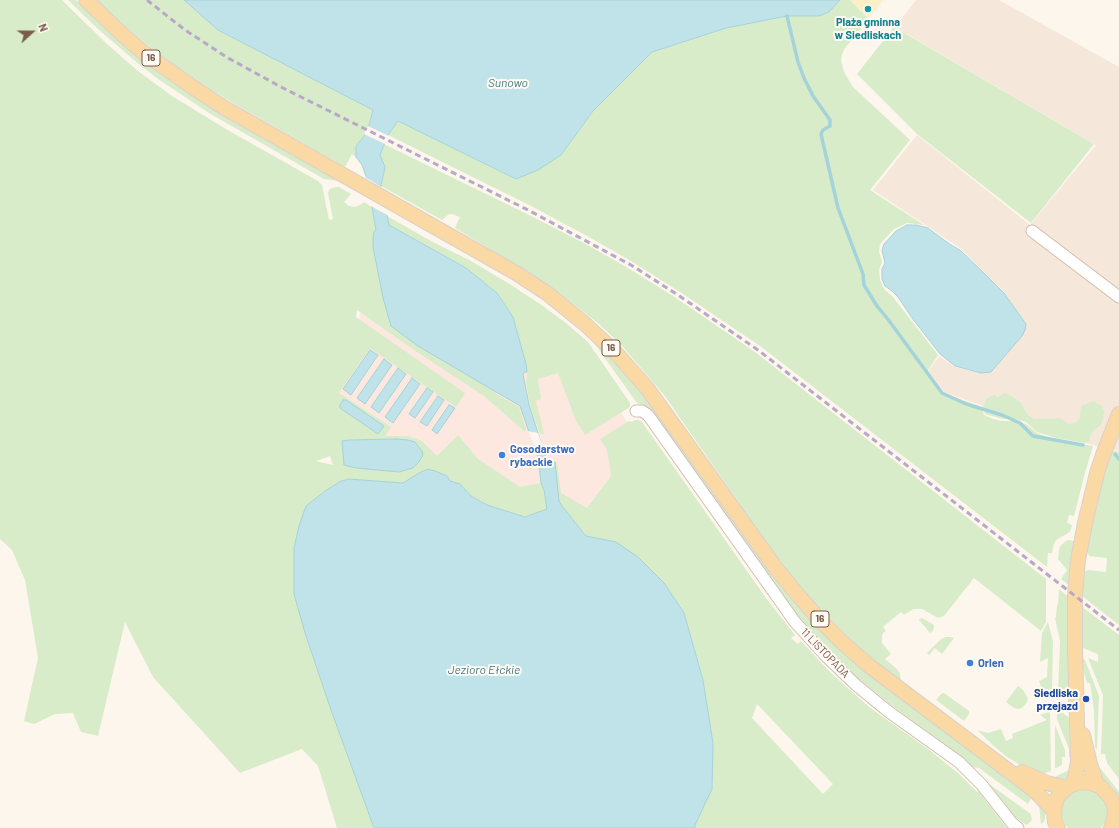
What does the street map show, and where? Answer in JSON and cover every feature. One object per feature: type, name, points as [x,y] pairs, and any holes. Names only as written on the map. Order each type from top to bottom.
[{"type":"main road","name":"16","points":[[86,0],[139,48],[166,69],[223,107],[534,284],[566,308],[605,342],[647,388],[775,567],[815,615],[868,665],[1034,790],[1054,811]]},
{"type":"main road","points":[[1056,828],[1054,811],[1057,798],[1069,786],[1075,777],[1078,762],[1074,648],[1075,595],[1078,560],[1086,517],[1097,473],[1119,414]]},
{"type":"main road","points":[[1076,701],[1089,761],[1097,785],[1108,793],[1116,807],[1111,828]]},
{"type":"main road","name":"16","points":[[993,758],[1050,785],[1069,786],[1084,782],[1097,785]]},
{"type":"street","points":[[1032,231],[1119,297]]},
{"type":"street","name":"11 LISTOPADA","points":[[636,411],[642,411],[648,415],[795,622],[819,649],[856,685],[889,712],[959,762],[981,784],[1012,823],[1018,828]]},
{"type":"shaded area","points":[[916,0],[999,0],[1119,67],[1119,451],[1085,443],[1090,441],[1091,432],[1100,427],[1080,417],[1075,423],[1068,425],[1054,418],[1035,419],[1028,415],[1021,403],[1001,396],[987,398],[983,406],[944,392],[928,372],[939,356],[955,367],[981,373],[1026,324],[1004,292],[960,248],[873,190],[917,135],[1030,225],[1096,145],[895,27]]},
{"type":"shaded area","points":[[361,308],[575,347],[710,541],[400,476],[340,469],[313,406],[357,337]]},
{"type":"green space","points":[[0,0],[62,0],[107,44],[138,71],[172,96],[226,129],[318,181],[322,185],[329,220],[333,219],[328,193],[332,188],[339,187],[351,194],[344,202],[349,206],[355,207],[364,202],[372,207],[376,230],[496,394],[519,407],[526,429],[525,432],[484,396],[357,310],[356,317],[465,393],[456,407],[370,348],[339,393],[391,427],[385,436],[408,436],[422,441],[437,456],[458,435],[478,459],[520,487],[541,483],[544,490],[547,509],[525,517],[487,505],[471,496],[460,484],[419,473],[403,483],[349,479],[341,481],[306,506],[294,548],[305,633],[374,828],[337,828],[318,766],[302,749],[240,773],[153,677],[125,622],[98,736],[81,732],[73,713],[55,714],[34,724],[24,721],[38,658],[25,580],[12,550],[0,539]],"holes":[[[408,440],[399,472],[356,468],[344,465],[342,441]],[[330,456],[333,465],[316,461]]]},
{"type":"green space","points":[[68,0],[76,0],[121,43],[168,79],[215,110],[339,181],[324,179],[209,113],[158,79],[98,29]]},
{"type":"green space","points":[[96,0],[184,0],[218,30],[373,110],[365,135],[356,146],[356,157],[352,154],[345,167],[228,100],[186,74],[151,48],[120,23]]},
{"type":"green space","points":[[840,0],[850,0],[869,19],[845,48],[842,54],[841,61],[844,72],[853,87],[910,140],[870,190],[924,225],[907,223],[894,229],[880,244],[879,251],[882,262],[879,270],[880,280],[884,289],[893,297],[938,355],[927,372],[944,393],[982,407],[984,415],[1002,421],[1015,421],[1026,424],[1037,433],[1056,440],[1093,446],[1074,516],[1069,515],[1067,523],[1072,525],[1070,532],[1056,540],[1052,553],[1048,553],[1047,567],[760,346],[680,292],[631,261],[587,236],[531,206],[388,135],[398,121],[516,179],[561,155],[593,111],[652,52],[726,28],[787,16],[819,16],[829,12]]},
{"type":"green space","points":[[894,27],[1094,144],[1031,223],[917,134],[857,74]]},
{"type":"green space","points":[[384,144],[584,243],[676,298],[755,352],[1046,579],[1046,622],[1041,631],[974,578],[944,616],[938,618],[922,609],[914,609],[904,615],[901,612],[883,627],[886,631],[883,633],[882,643],[891,654],[885,659],[898,670],[901,682],[858,647],[812,600],[794,579],[769,546],[664,395],[622,346],[598,323],[559,293],[530,273],[455,228],[460,217],[452,214],[448,215],[442,220],[381,186],[385,167],[379,155]]},
{"type":"green space","points":[[387,216],[431,241],[471,261],[508,283],[566,323],[588,342],[630,403],[630,407],[585,435],[576,421],[558,373],[538,379],[541,399],[536,401],[544,434],[540,434],[530,406],[526,381],[526,364],[513,317],[497,293],[466,268],[389,225]]},
{"type":"green space","points":[[596,342],[631,379],[850,658],[899,698],[1033,795],[1028,804],[979,768],[971,767],[950,748],[895,708],[859,679],[819,641],[798,617],[651,411],[646,406],[637,403],[594,343]]},
{"type":"green space","points":[[1004,393],[1010,395],[1021,403],[1028,415],[1035,419],[1059,418],[1068,424],[1075,423],[1080,417],[1081,406],[1093,401],[1102,406],[1104,412],[1103,419],[1100,426],[1091,433],[1090,441],[1085,443],[1056,438],[1037,432],[1026,422],[1015,419],[1003,419],[985,414],[983,406],[987,398],[994,395],[998,397]]},
{"type":"green space","points":[[639,420],[642,422],[766,598],[795,635],[791,638],[798,644],[801,641],[831,673],[869,707],[928,749],[959,774],[977,792],[978,791],[1007,828],[685,828],[713,743],[703,680],[684,613],[616,542],[586,536],[559,501],[555,462],[557,462],[561,493],[587,508],[611,476],[607,450],[600,439],[629,421]],"holes":[[[757,704],[833,784],[823,794],[752,718]]]},
{"type":"green space","points":[[1111,450],[1119,452],[1119,625],[1082,596],[1082,573],[1088,570],[1106,572],[1107,558],[1089,556],[1086,548],[1098,495]]},
{"type":"green space","points":[[1069,540],[1074,541],[1075,543],[1071,587],[1061,579],[1067,570],[1058,559],[1061,545]]},
{"type":"green space","points":[[1059,589],[1070,598],[1069,680],[1065,689],[1058,692],[1060,641],[1055,618]]},
{"type":"green space","points":[[1081,606],[1119,635],[1119,779],[1107,763],[1105,754],[1101,754],[1103,695],[1088,658],[1098,662],[1098,654],[1083,648],[1080,644]]},
{"type":"green space","points":[[922,618],[934,625],[932,632],[930,633],[919,620]]},
{"type":"green space","points":[[1048,622],[1053,641],[1052,692],[1044,689],[1039,681],[1047,677],[1048,658],[1040,662],[1042,633]]},
{"type":"green space","points":[[945,637],[954,638],[942,654],[935,648],[929,655],[927,653],[940,640]]},
{"type":"green space","points":[[1080,659],[1085,660],[1099,696],[1097,749],[1095,748],[1094,710],[1090,683],[1087,683]]},
{"type":"green space","points":[[1018,686],[1023,690],[1028,698],[1023,707],[1019,709],[1014,708],[1006,702]]},
{"type":"green space","points":[[944,693],[969,711],[969,714],[964,721],[936,700],[941,694]]},
{"type":"green space","points":[[1057,711],[1063,713],[1070,721],[1074,757],[1069,757],[1069,749],[1057,719]]},
{"type":"green space","points":[[1050,712],[1051,771],[1042,774],[1024,767],[1007,757],[977,730],[988,733],[1001,729],[1006,741],[1013,738],[1012,734],[1047,720],[1040,715]]},
{"type":"green space","points":[[1055,725],[1065,750],[1065,757],[1062,757],[1062,765],[1056,768],[1055,768]]},
{"type":"green space","points":[[1095,766],[1101,769],[1119,792],[1119,797],[1113,788],[1099,774]]},
{"type":"green space","points":[[1073,768],[1070,775],[1065,779],[1058,781],[1053,778]]},
{"type":"green space","points":[[989,784],[1031,814],[1032,820],[1026,825],[1015,817]]},
{"type":"green space","points":[[1087,789],[1100,795],[1104,801],[1107,808],[1105,822],[1101,828],[1068,828],[1064,823],[1062,816],[1064,802],[1073,792]]},
{"type":"green space","points":[[1039,804],[1046,812],[1044,822],[1041,824]]},
{"type":"sand","name":"Plaża gminna w Siedliskach","points":[[850,0],[883,0],[869,18]]},
{"type":"water","name":"Jezioro Ełckie","points":[[184,0],[840,0],[829,12],[819,16],[787,16],[726,28],[652,52],[593,111],[561,155],[538,170],[516,179],[398,121],[388,135],[380,155],[385,167],[381,186],[389,225],[466,268],[497,293],[513,317],[526,364],[527,372],[523,374],[529,405],[547,463],[555,462],[559,501],[562,506],[586,536],[616,542],[638,557],[664,583],[684,613],[703,680],[713,743],[712,789],[695,828],[374,828],[331,710],[305,633],[294,594],[294,548],[299,526],[306,506],[341,481],[349,479],[403,483],[428,469],[447,476],[450,481],[460,484],[471,496],[487,505],[525,517],[547,509],[544,490],[541,483],[538,458],[520,406],[418,346],[391,326],[383,298],[373,247],[374,232],[376,230],[367,179],[362,165],[356,157],[356,146],[365,135],[373,110],[218,30]]},
{"type":"water","points":[[907,225],[916,225],[928,228],[960,250],[1004,293],[1026,324],[1022,336],[991,372],[981,373],[955,366],[940,354],[898,297],[885,286],[882,279],[882,269],[885,263],[882,250],[884,244],[896,231]]},
{"type":"water","points":[[370,350],[378,355],[351,395],[343,389]]},
{"type":"water","points":[[384,359],[392,365],[365,404],[357,398]]},
{"type":"water","points":[[398,368],[406,374],[379,413],[371,407]]},
{"type":"water","points":[[412,378],[420,384],[393,423],[385,417]]},
{"type":"water","points":[[427,388],[433,392],[415,418],[409,414]]},
{"type":"water","points":[[438,396],[444,400],[427,426],[420,422]]},
{"type":"water","points":[[343,400],[346,400],[384,426],[378,434],[340,408]]},
{"type":"water","points":[[449,405],[455,408],[437,434],[432,430]]},
{"type":"water","points":[[397,439],[415,442],[422,451],[423,455],[413,468],[399,472],[356,468],[344,465],[342,441]]},
{"type":"pier","points":[[368,126],[389,136],[385,144],[364,134]]},
{"type":"pier","points":[[365,177],[383,188],[389,216],[369,205]]},
{"type":"pier","points":[[528,431],[538,433],[543,447],[533,445]]},
{"type":"waterway","points":[[787,16],[798,62],[804,78],[813,96],[830,120],[830,126],[823,130],[821,134],[838,208],[863,274],[864,285],[877,306],[942,393],[966,404],[1002,415],[1020,423],[1033,436],[1083,445]]},
{"type":"waterway","points":[[1115,454],[1119,459]]},
{"type":"railway","points":[[147,0],[185,30],[228,58],[283,88],[528,210],[631,265],[678,295],[758,350],[1119,630]]},
{"type":"place","name":"Plaża gminna w Siedliskach","points":[[868,9]]},
{"type":"place","name":"Gosodarstwo rybackie","points":[[502,455]]},
{"type":"place","name":"Orlen","points":[[970,663]]},
{"type":"place","name":"Siedliska przejazd","points":[[1086,699]]},
{"type":"water label","name":"Sunowo","points":[[508,83]]}]
